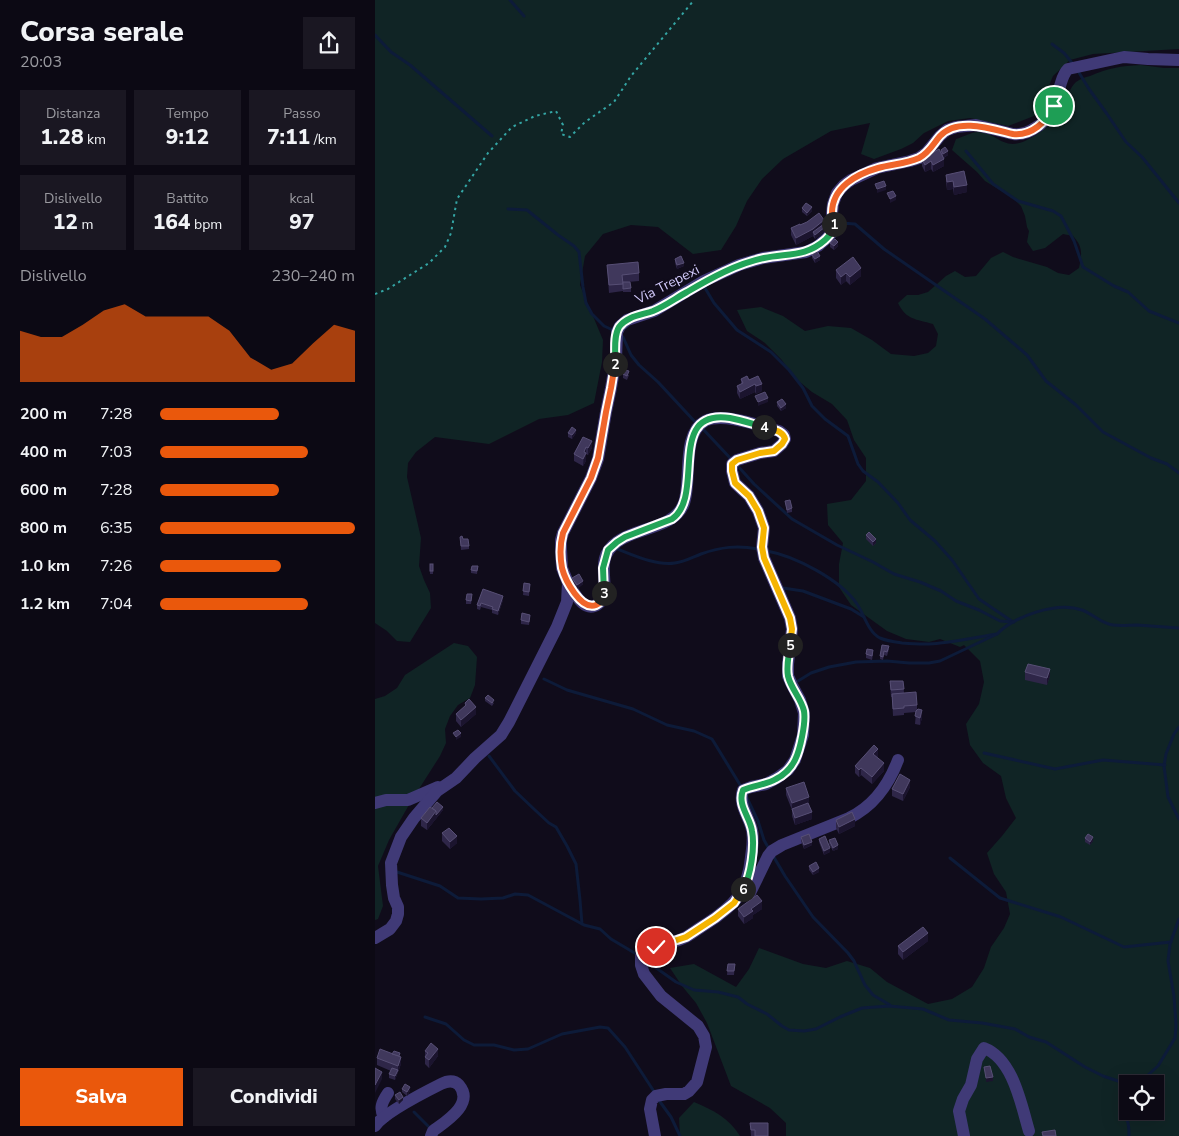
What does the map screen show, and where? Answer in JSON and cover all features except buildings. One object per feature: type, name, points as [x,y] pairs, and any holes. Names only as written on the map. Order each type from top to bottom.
[{"type":"street","name":"Via Trepexi","points":[[443,786],[456,778],[501,735],[557,627],[567,602],[568,583],[562,568],[561,540],[591,478],[598,458],[616,359],[617,332],[620,326],[627,320],[654,311],[704,281],[739,266],[763,258],[807,252],[827,238],[834,230],[833,204],[837,193],[844,185],[877,168],[919,158],[926,154],[947,130],[976,125],[1013,134],[1029,132],[1042,124],[1051,114],[1064,74],[1068,69],[1124,57],[1148,60],[1179,60]]},
{"type":"street","points":[[568,583],[587,606],[594,606],[599,603],[603,599],[604,594],[603,568],[608,550],[625,537],[661,524],[677,515],[686,498],[692,437],[697,428],[705,421],[729,418],[779,431],[784,435],[785,439],[782,444],[774,451],[737,460],[732,464],[732,471],[735,483],[749,496],[758,511],[764,528],[762,547],[764,558],[790,618],[792,629],[788,676],[804,713],[803,734],[795,760],[788,770],[766,784],[743,790],[741,796],[742,805],[753,832],[753,844],[751,867],[746,884],[734,903],[686,937],[651,949],[641,956],[644,974],[661,996],[698,1026],[704,1036],[706,1047],[697,1082],[689,1091],[683,1094],[656,1096],[652,1100],[650,1108],[655,1136]]},
{"type":"street","points":[[715,918],[731,914],[741,907],[763,864],[772,851],[855,815],[868,805],[883,790],[898,760]]},
{"type":"street","points":[[375,803],[386,800],[408,800],[436,787],[443,786]]},
{"type":"street","points":[[375,938],[390,929],[396,921],[398,914],[393,891],[391,863],[401,837],[414,818],[443,786]]},
{"type":"street","points":[[964,1136],[959,1111],[963,1099],[971,1086],[977,1059],[984,1048],[991,1050],[1007,1066],[1029,1131]]},
{"type":"street","points":[[379,1122],[393,1111],[441,1084],[448,1081],[457,1083],[463,1096],[463,1104],[431,1136]]},
{"type":"street","points":[[379,1122],[381,1104],[388,1093]]},
{"type":"path","points":[[375,294],[388,289],[429,262],[445,247],[451,232],[457,199],[488,152],[513,127],[535,116],[556,111],[563,125],[561,134],[570,137],[585,122],[614,102],[631,76],[694,0]]},
{"type":"green space","points":[[375,0],[1179,0],[1179,49],[1093,54],[1070,60],[1053,76],[1041,105],[1034,116],[1008,126],[970,118],[948,121],[924,133],[913,143],[874,159],[861,154],[870,123],[831,131],[783,159],[762,179],[747,201],[736,226],[721,250],[693,254],[658,227],[631,225],[603,234],[585,256],[580,285],[603,340],[602,362],[594,403],[568,415],[539,419],[489,444],[435,437],[416,452],[408,463],[407,477],[421,538],[419,566],[430,593],[431,608],[410,642],[397,641],[375,623]]},
{"type":"green space","points":[[1141,65],[1179,68],[1179,1136],[786,1136],[786,1123],[770,1108],[731,1086],[707,1023],[696,1003],[670,968],[694,964],[736,987],[749,969],[759,948],[803,964],[826,968],[847,961],[870,968],[887,982],[928,1004],[952,999],[972,987],[984,968],[991,947],[1004,928],[1010,914],[1006,892],[994,874],[987,853],[1016,818],[1006,798],[1001,776],[983,763],[970,745],[966,724],[979,704],[984,682],[980,661],[964,645],[960,647],[940,639],[929,642],[906,639],[887,631],[851,605],[839,587],[839,564],[843,543],[828,525],[827,504],[851,500],[866,481],[866,458],[854,440],[847,420],[832,404],[812,392],[795,378],[781,359],[765,343],[747,331],[737,310],[761,307],[783,316],[805,331],[828,326],[851,328],[891,354],[914,356],[928,353],[936,346],[938,334],[933,324],[912,318],[904,313],[898,303],[907,295],[918,295],[928,292],[946,276],[955,271],[965,277],[976,276],[991,258],[1003,252],[1013,257],[1047,267],[1058,273],[1069,275],[1079,268],[1081,258],[1079,244],[1073,236],[1063,234],[1045,248],[1033,251],[1027,242],[1029,231],[1021,206],[1013,198],[985,181],[952,150],[956,139],[976,132],[990,135],[1005,143],[1011,144],[1025,141],[1042,131],[1057,117],[1074,84],[1084,78],[1109,69]]},
{"type":"green space","points":[[454,643],[468,646],[477,657],[475,685],[470,698],[458,705],[450,716],[445,729],[446,743],[440,756],[389,840],[378,866],[383,906],[378,919],[375,920],[375,699],[385,696],[397,688],[405,675]]},
{"type":"green space","points":[[694,1102],[720,1115],[731,1124],[740,1136],[680,1136],[679,1118]]},
{"type":"waterway","points":[[510,0],[524,16]]},
{"type":"waterway","points":[[375,35],[391,52],[410,65],[492,136]]},
{"type":"waterway","points":[[1052,44],[1064,53],[1073,64]]},
{"type":"waterway","points":[[1078,71],[1126,142],[1142,157],[1179,203]]},
{"type":"waterway","points":[[966,151],[993,184],[1018,201],[1053,211],[1061,216],[1074,241],[1083,267],[1114,286],[1128,292],[1149,311],[1179,323]]},
{"type":"waterway","points":[[508,209],[527,210],[574,246],[579,252],[586,303],[592,314],[604,326],[615,331]]},
{"type":"waterway","points":[[841,223],[855,224],[884,249],[985,319],[1027,355],[1046,381],[1076,405],[1103,432],[1151,458],[1167,464],[1179,473]]},
{"type":"waterway","points":[[705,288],[714,303],[737,330],[771,352],[803,388],[812,406],[825,419],[848,436],[858,464],[863,471],[878,482],[898,503],[910,520],[935,541],[952,560],[979,599],[1013,622]]},
{"type":"waterway","points":[[620,335],[639,365],[658,382],[697,424]]},
{"type":"waterway","points":[[702,428],[732,460]]},
{"type":"waterway","points":[[736,464],[754,484],[792,519],[837,545],[894,574],[941,591],[956,601],[1000,621],[1014,622]]},
{"type":"waterway","points":[[615,548],[645,559],[668,564],[682,562],[722,548],[743,547],[758,549]]},
{"type":"waterway","points":[[767,551],[791,558],[817,570],[840,586],[857,604],[872,632],[880,638],[902,643],[931,644],[997,634]]},
{"type":"waterway","points":[[783,588],[803,591],[851,609],[864,617]]},
{"type":"waterway","points":[[798,681],[811,673],[829,667],[856,662],[929,663],[940,661],[997,634],[1014,621],[1025,616],[1061,607],[1082,610],[1105,623],[1113,625],[1179,628]]},
{"type":"waterway","points":[[544,679],[567,690],[633,709],[667,725],[694,731],[712,739],[742,788]]},
{"type":"waterway","points":[[1179,727],[1166,754],[1164,766],[1168,797],[1179,819]]},
{"type":"waterway","points":[[984,753],[1055,769],[1103,760],[1165,765]]},
{"type":"waterway","points":[[489,756],[515,791],[549,823],[556,827],[567,846],[576,864],[582,924]]},
{"type":"waterway","points":[[747,798],[769,849]]},
{"type":"waterway","points":[[772,854],[813,917],[854,961],[865,985],[873,995],[890,1005]]},
{"type":"waterway","points":[[950,858],[1000,898],[1061,917],[1124,947],[1171,942]]},
{"type":"waterway","points":[[397,872],[440,886],[458,898],[481,899],[503,898],[515,894],[528,895],[584,925],[600,929],[611,939],[638,955]]},
{"type":"waterway","points":[[1148,1075],[1158,1066],[1175,1038],[1174,996],[1168,961],[1170,944],[1179,919]]},
{"type":"waterway","points":[[645,960],[676,982],[694,990],[718,992],[738,997],[789,1030],[804,1031],[816,1029],[862,1008],[889,1006],[923,1009],[949,1020],[1015,1029],[1029,1037],[1046,1042],[1085,1067],[1119,1081]]},
{"type":"waterway","points":[[425,1017],[446,1024],[464,1040],[474,1045],[494,1045],[514,1050],[528,1049],[562,1034],[600,1027],[608,1028],[625,1047],[655,1093]]},
{"type":"waterway","points":[[658,1099],[671,1117],[680,1136]]},
{"type":"waterway","points":[[414,1112],[431,1129]]},
{"type":"waterway","points":[[1126,1120],[1129,1136]]},
{"type":"route","points":[[656,947],[686,937],[734,903],[746,884],[751,867],[753,844],[753,832],[742,805],[741,796],[743,790],[766,784],[788,770],[795,760],[803,734],[804,713],[788,676],[792,629],[785,604],[764,558],[762,547],[764,528],[758,511],[749,496],[735,483],[732,471],[732,464],[737,460],[774,451],[785,439],[784,435],[779,431],[729,418],[705,421],[697,428],[692,437],[686,498],[677,515],[661,524],[625,537],[608,550],[603,568],[604,594],[603,599],[599,603],[594,606],[587,606],[579,600],[568,583],[562,568],[561,540],[591,478],[598,458],[616,359],[617,332],[620,326],[627,320],[654,311],[704,281],[763,258],[807,252],[817,246],[834,230],[833,204],[837,193],[844,185],[877,168],[919,158],[926,154],[947,130],[976,125],[1013,134],[1023,134],[1042,124],[1051,114],[1054,106]]}]
